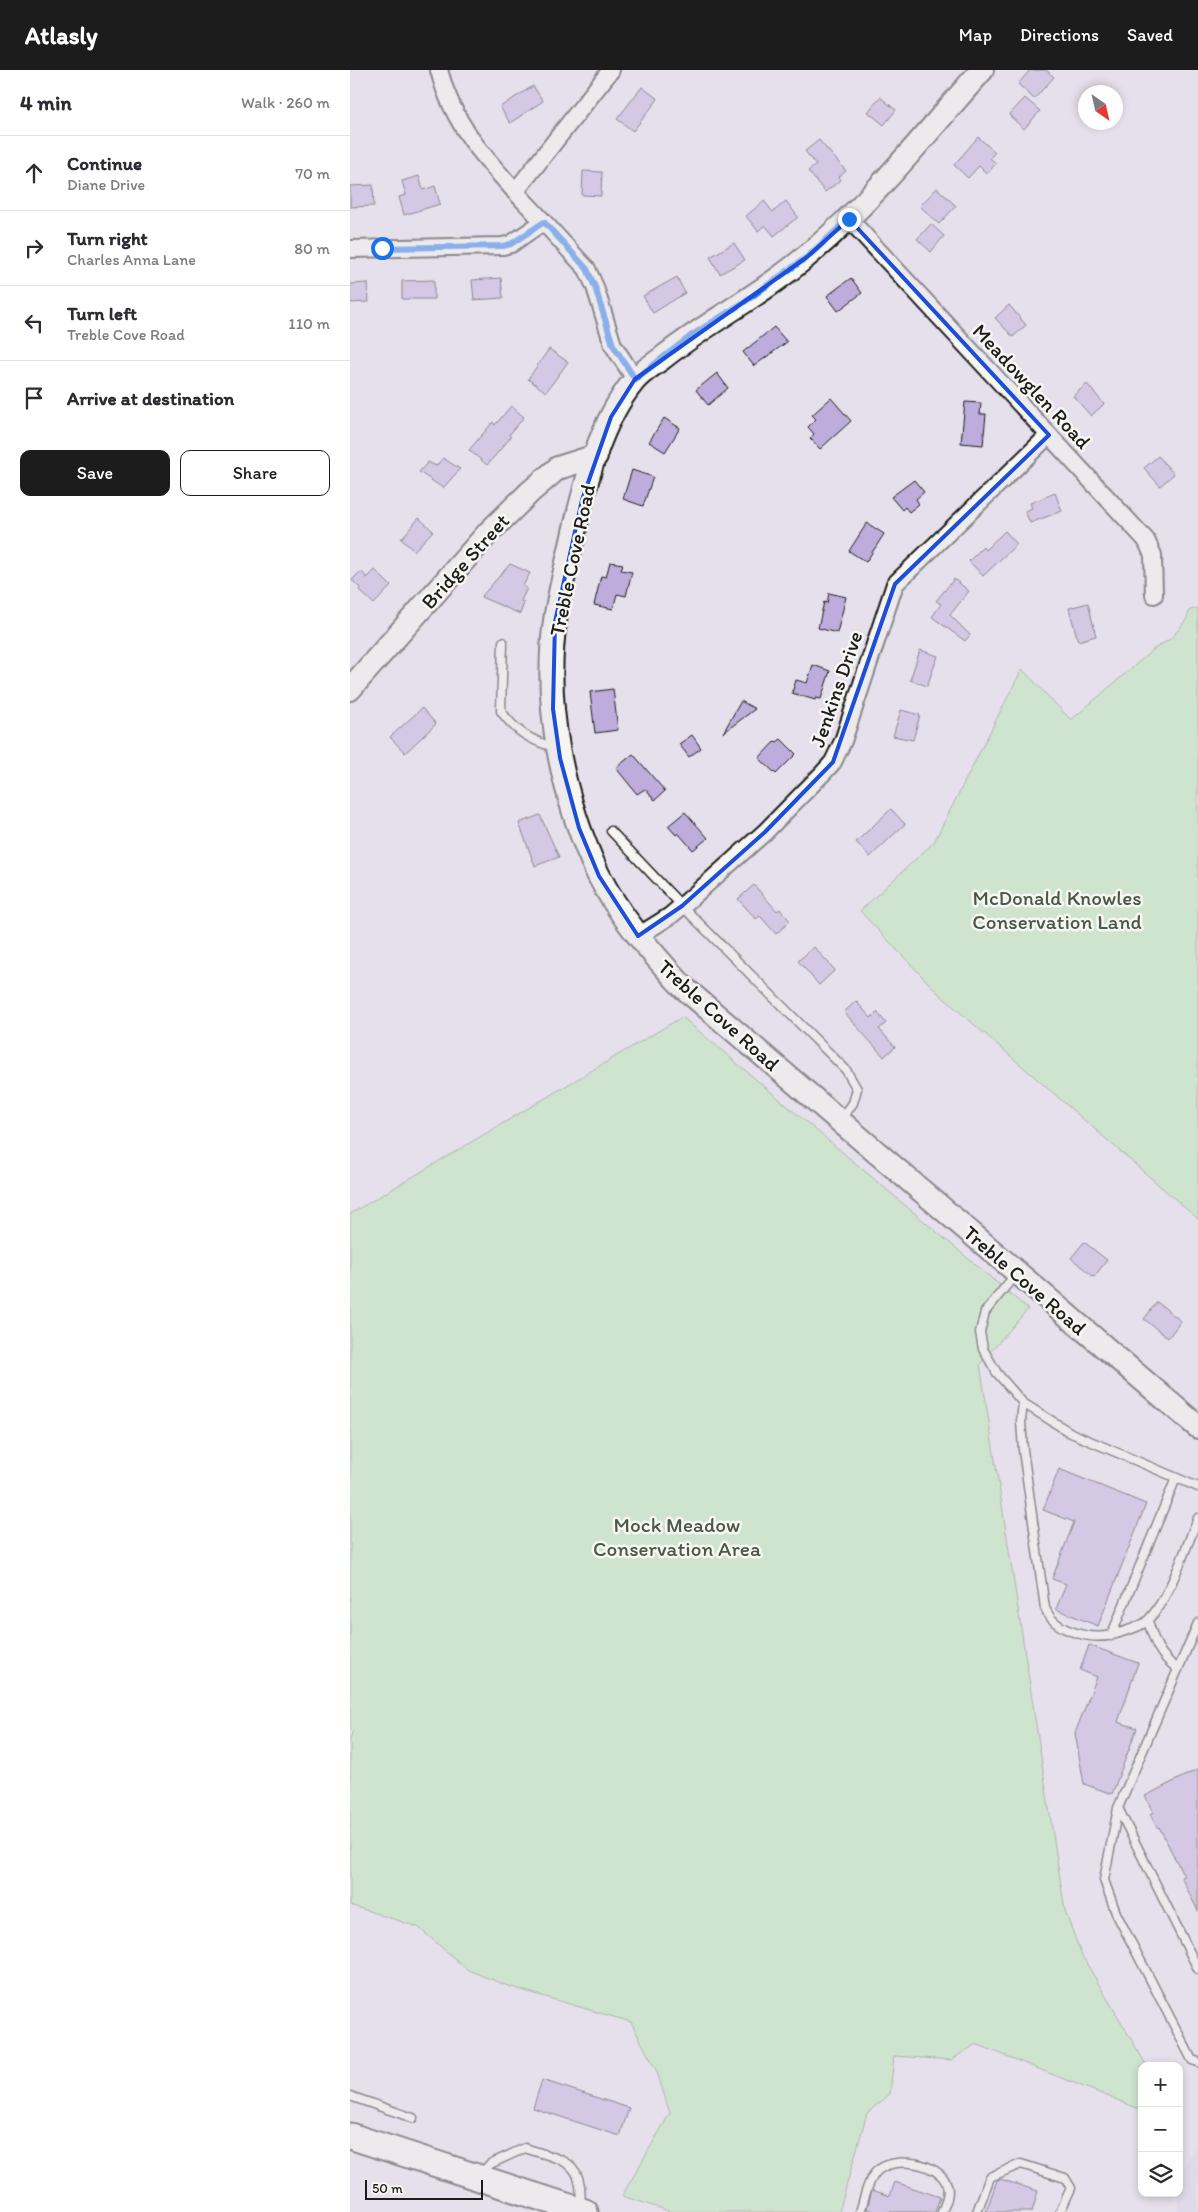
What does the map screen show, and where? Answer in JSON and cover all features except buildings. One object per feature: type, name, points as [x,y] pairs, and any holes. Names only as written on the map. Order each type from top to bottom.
[{"type":"main road","name":"Treble Cove Road","points":[[982,70],[849,219],[807,257],[741,304],[692,335],[635,379],[611,417],[582,500],[555,622],[553,710],[558,748],[580,828],[599,876],[638,936],[683,987],[1198,1427]]},
{"type":"main road","name":"Bridge Street","points":[[350,689],[489,532],[530,492],[558,468],[596,456]]},
{"type":"main road","points":[[350,2136],[581,2211]]},
{"type":"street","points":[[439,70],[442,82],[460,123],[480,154],[587,269],[595,287],[613,345],[635,379]]},
{"type":"street","points":[[515,192],[611,70]]},
{"type":"street","name":"Meadowglen Road","points":[[849,219],[1150,546],[1153,555],[1154,595]]},
{"type":"street","points":[[350,249],[503,246],[511,244],[544,222]]},
{"type":"street","name":"Jenkins Drive","points":[[638,936],[670,916],[765,832],[833,762],[844,741],[894,584],[1049,435]]},
{"type":"lane","points":[[503,642],[501,712],[519,732],[538,743],[558,748]]},
{"type":"lane","points":[[611,831],[682,906],[846,1070],[857,1089],[852,1103],[840,1122]]},
{"type":"lane","points":[[1017,1274],[985,1312],[980,1332],[983,1349],[997,1373],[1023,1403],[1071,1433],[1198,1487]]},
{"type":"lane","points":[[1023,1403],[1021,1421],[1023,1450],[1045,1608],[1048,1617],[1056,1624],[1073,1633],[1092,1637],[1111,1636],[1148,1620],[1161,1605],[1198,1518]]},
{"type":"lane","points":[[1111,1636],[1176,1478]]},
{"type":"lane","points":[[1148,1620],[1160,1654],[1167,1662],[1178,1669]]},
{"type":"lane","points":[[1198,1623],[1118,1808],[1104,1880],[1116,1913],[1187,2052],[1192,2060],[1198,2062]]},
{"type":"lane","points":[[1118,1808],[1198,1969]]},
{"type":"lane","points":[[350,2096],[414,2118]]},
{"type":"lane","points":[[478,2178],[490,2164],[525,2148],[570,2163],[579,2175],[582,2189],[581,2211]]},
{"type":"lane","points":[[860,2212],[870,2182],[876,2172],[886,2165],[898,2162],[909,2162],[936,2171],[947,2185],[948,2194],[942,2212]]},
{"type":"lane","points":[[977,2212],[990,2177],[1021,2164],[1065,2178],[1072,2188],[1060,2212]]},
{"type":"highlighted area","points":[[849,219],[1049,435],[895,584],[833,762],[765,832],[682,906],[638,936],[599,876],[579,828],[560,758],[553,709],[555,622],[582,500],[611,417],[635,379],[807,257]]},
{"type":"shaded area","points":[[1198,2140],[1198,2212],[1177,2212],[1179,2197],[1183,2197],[1184,2168]]},
{"type":"green space","name":"McDonald Knowles Conservation Land","points":[[1198,608],[1198,1219],[938,993],[860,911],[934,842],[1022,669],[1071,720],[1154,649],[1172,638],[1186,620],[1190,610]]},
{"type":"green space","name":"Mock Meadow Conservation Area","points":[[682,1017],[1028,1309],[980,1364],[1065,1911],[1081,1954],[1145,2062],[1138,2062],[1138,2108],[976,2044],[951,2060],[894,2056],[890,2094],[867,2113],[839,2212],[672,2212],[622,2196],[670,2113],[657,2072],[631,2022],[508,1986],[468,1970],[418,1927],[350,1905],[350,1738],[353,1731],[350,1729],[350,1214]]},
{"type":"route","points":[[382,248],[503,246],[511,244],[544,222],[587,269],[595,287],[613,345],[635,379],[692,335],[741,304],[807,257],[849,219]]}]
